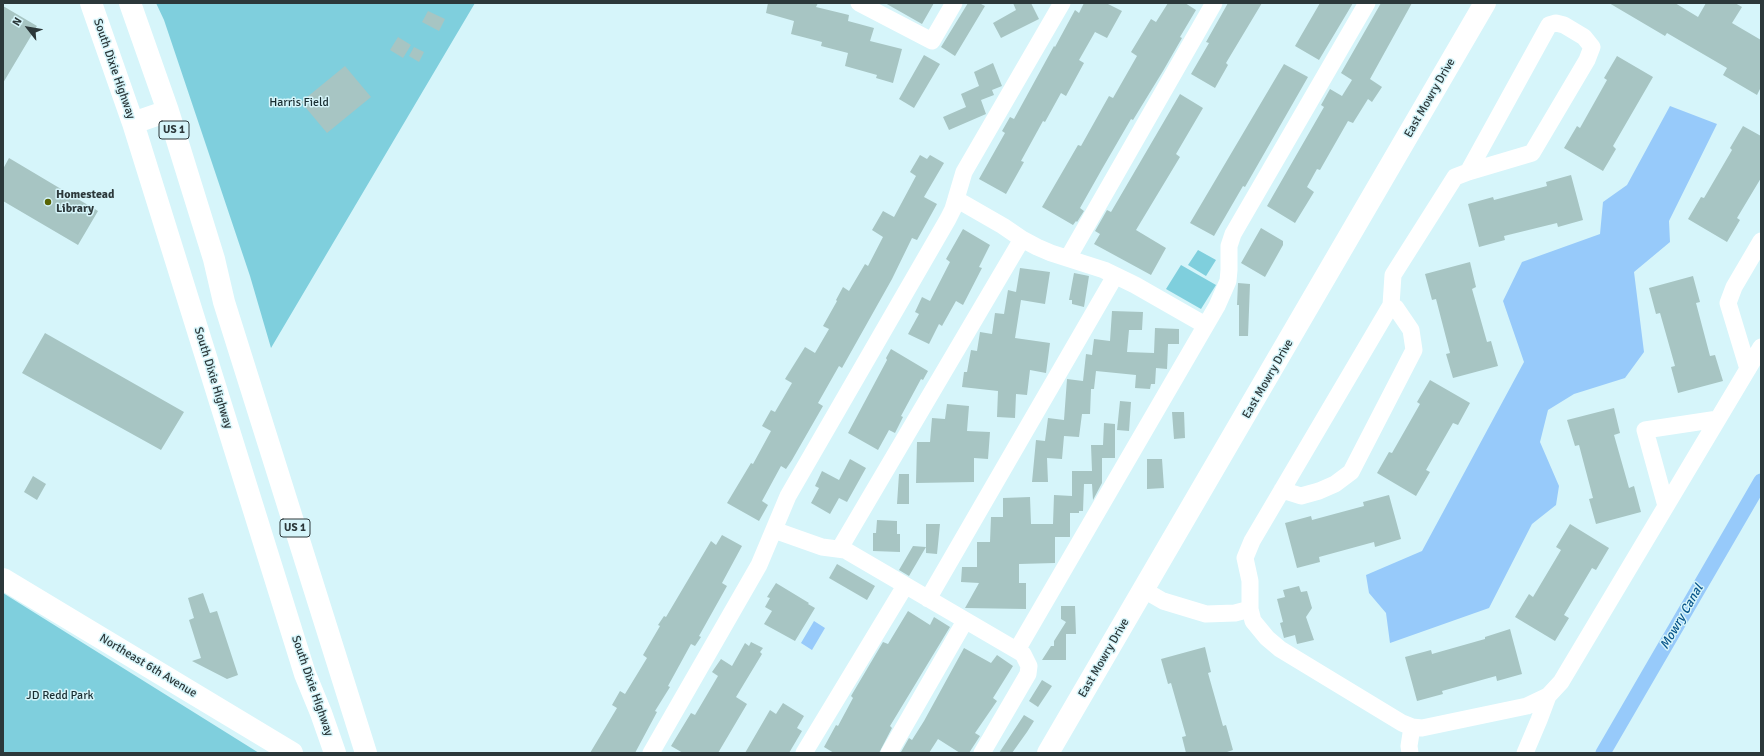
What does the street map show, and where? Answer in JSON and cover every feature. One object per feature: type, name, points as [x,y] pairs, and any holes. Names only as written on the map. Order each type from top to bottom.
[{"type":"main road","name":"South Dixie Highway","points":[[91,3],[133,123],[305,674],[321,713],[334,753]]},
{"type":"main road","name":"US 1","points":[[130,3],[168,111],[214,259],[224,302],[366,753]]},
{"type":"main road","name":"East Mowry Drive","points":[[1048,753],[1486,3]]},
{"type":"main road","points":[[133,123],[168,111]]},
{"type":"main road","name":"Northeast 6th Avenue","points":[[3,579],[292,753]]},
{"type":"street","points":[[859,3],[932,41],[954,3]]},
{"type":"street","points":[[651,753],[756,570],[788,496],[948,219],[964,172],[1062,3]]},
{"type":"street","points":[[1068,258],[1214,3]]},
{"type":"street","points":[[1017,650],[1205,325],[1226,286],[1229,270],[1229,246],[1233,234],[1367,3]]},
{"type":"street","points":[[1468,172],[1549,25],[1556,23],[1564,25],[1584,37],[1592,47],[1587,60],[1532,153],[1455,177],[1393,275],[1391,305],[1252,541],[1245,558],[1250,581],[1250,609],[1253,620],[1267,638],[1280,649],[1402,723],[1412,727],[1422,728],[1527,706],[1548,696],[1561,682],[1761,347]]},
{"type":"street","points":[[956,199],[1004,226],[1022,239],[1051,253],[1094,266],[1205,325]]},
{"type":"street","points":[[840,548],[1022,239]]},
{"type":"street","points":[[1748,369],[1728,303],[1734,287],[1761,241]]},
{"type":"street","points":[[928,599],[1115,276]]},
{"type":"street","points":[[1282,490],[1301,496],[1336,484],[1351,472],[1414,350],[1411,330],[1396,308],[1391,305]]},
{"type":"street","points":[[1666,506],[1645,430],[1718,419]]},
{"type":"street","points":[[774,530],[822,547],[840,548],[851,552],[905,586],[1023,654],[1028,661],[1028,674],[982,753]]},
{"type":"street","points":[[804,753],[905,586]]},
{"type":"street","points":[[1144,590],[1163,601],[1206,614],[1234,613],[1250,609]]},
{"type":"street","points":[[889,753],[965,621]]},
{"type":"street","points":[[1525,753],[1548,696]]},
{"type":"street","points":[[1410,753],[1409,746],[1412,727]]},
{"type":"green space","name":"Harris Field","points":[[156,3],[475,3],[271,348],[250,276],[164,20]]},
{"type":"green space","points":[[1198,250],[1216,260],[1206,276],[1188,265]]},
{"type":"green space","points":[[1181,265],[1216,285],[1201,309],[1166,289]]},
{"type":"green space","name":"JD Redd Park","points":[[3,593],[259,753],[3,753]]},
{"type":"shaded area","points":[[1670,106],[1717,124],[1669,221],[1670,242],[1634,272],[1644,352],[1625,378],[1574,394],[1548,410],[1540,442],[1559,486],[1556,505],[1532,524],[1489,608],[1390,643],[1386,613],[1369,593],[1366,575],[1422,551],[1524,362],[1503,301],[1522,262],[1600,234],[1603,202],[1627,185]]},
{"type":"shaded area","points":[[814,621],[825,628],[812,650],[801,643]]},
{"type":"building","points":[[768,3],[818,3],[816,7],[849,15],[848,21],[874,28],[870,41],[902,49],[893,83],[876,78],[877,75],[845,66],[848,53],[821,46],[822,42],[791,34],[794,21],[766,13]]},
{"type":"building","points":[[885,3],[934,3],[922,24]]},
{"type":"building","points":[[968,3],[979,3],[985,6],[955,56],[941,47]]},
{"type":"building","points":[[1013,3],[1031,3],[1039,19],[1001,38],[993,23],[1016,10]]},
{"type":"building","points":[[1084,3],[1106,3],[1122,11],[1107,38],[1095,32],[1079,60],[1084,63],[1066,96],[1061,93],[1045,122],[1043,121],[1021,161],[1024,162],[1006,194],[979,179],[1005,133],[1002,131],[1010,117],[1014,119],[1075,10],[1079,13]]},
{"type":"building","points":[[1168,3],[1185,3],[1196,10],[1180,37],[1182,38],[1163,71],[1133,120],[1131,119],[1102,169],[1080,208],[1084,211],[1077,222],[1076,221],[1073,225],[1042,207],[1078,145],[1081,146],[1109,96],[1113,98],[1137,56],[1131,52],[1151,19],[1156,22]]},
{"type":"building","points":[[1228,3],[1262,3],[1226,63],[1228,65],[1215,88],[1191,74],[1209,43],[1206,42]]},
{"type":"building","points":[[1320,3],[1353,3],[1319,60],[1295,46]]},
{"type":"building","points":[[1381,3],[1412,3],[1370,79],[1382,87],[1372,102],[1368,99],[1353,123],[1348,121],[1320,170],[1317,169],[1307,187],[1314,192],[1295,223],[1267,206],[1324,107],[1321,105],[1330,89],[1342,96],[1352,80],[1341,73]]},
{"type":"building","points":[[1609,3],[1675,3],[1698,17],[1706,3],[1735,3],[1742,7],[1732,23],[1761,40],[1761,87],[1757,95],[1723,75],[1727,68],[1667,33],[1665,36]]},
{"type":"building","points":[[3,6],[37,26],[3,83]]},
{"type":"building","points":[[428,11],[445,19],[439,31],[422,22]]},
{"type":"building","points":[[398,37],[411,45],[403,58],[390,50]]},
{"type":"building","points":[[414,47],[424,52],[419,62],[409,56]]},
{"type":"building","points":[[924,55],[940,64],[914,108],[899,99]]},
{"type":"building","points":[[1617,56],[1653,77],[1613,146],[1616,149],[1603,171],[1564,148],[1577,126],[1580,128],[1607,80],[1604,78]]},
{"type":"building","points":[[993,63],[1002,86],[992,90],[994,95],[981,100],[986,114],[949,130],[943,117],[966,107],[961,94],[979,86],[974,72]]},
{"type":"building","points":[[1284,64],[1308,77],[1245,187],[1243,186],[1214,236],[1190,223]]},
{"type":"building","points":[[345,66],[371,97],[327,133],[301,102]]},
{"type":"building","points":[[1180,94],[1203,108],[1176,154],[1180,157],[1136,230],[1166,248],[1151,275],[1094,244],[1100,234],[1095,231],[1107,210],[1111,212]]},
{"type":"building","points":[[1743,126],[1761,136],[1761,178],[1737,218],[1740,220],[1727,242],[1688,219],[1701,197],[1704,198],[1732,150],[1730,148]]},
{"type":"building","points":[[920,155],[927,159],[930,155],[944,163],[924,197],[937,204],[917,240],[912,238],[892,279],[842,368],[839,366],[818,403],[823,406],[792,460],[786,469],[781,466],[762,501],[768,505],[759,521],[727,503],[751,463],[753,464],[771,431],[762,426],[771,410],[775,412],[792,383],[785,379],[805,347],[815,353],[829,329],[823,326],[843,287],[849,291],[865,264],[868,266],[883,237],[872,230],[883,211],[894,217],[916,176],[910,172]]},
{"type":"building","points":[[9,158],[98,211],[78,245],[3,201],[3,169]]},
{"type":"building","points":[[1571,175],[1583,220],[1558,227],[1557,223],[1504,236],[1505,240],[1479,247],[1468,204],[1493,197],[1494,200],[1547,186],[1546,182]]},
{"type":"building","points":[[1261,228],[1283,241],[1283,245],[1265,277],[1241,263]]},
{"type":"building","points":[[963,229],[990,245],[979,267],[982,268],[963,305],[956,301],[942,326],[939,324],[929,344],[908,334],[919,314],[915,312],[922,297],[930,301],[950,262],[946,259]]},
{"type":"building","points":[[1470,262],[1476,287],[1472,289],[1487,342],[1491,341],[1498,366],[1453,378],[1446,354],[1450,353],[1436,299],[1432,300],[1425,274]]},
{"type":"building","points":[[1020,268],[1050,272],[1045,304],[1021,300],[1015,338],[1050,343],[1046,373],[1030,370],[1027,395],[1016,394],[1015,418],[997,417],[998,391],[962,387],[964,372],[967,372],[971,350],[977,351],[980,332],[992,334],[995,313],[1004,314],[1008,290],[1016,292]]},
{"type":"building","points":[[1074,273],[1089,276],[1084,307],[1072,304],[1072,300],[1069,300]]},
{"type":"building","points":[[1693,276],[1700,302],[1696,303],[1710,356],[1715,355],[1723,381],[1678,393],[1671,367],[1675,366],[1660,313],[1656,314],[1649,288]]},
{"type":"building","points":[[1238,283],[1250,284],[1248,336],[1239,336],[1239,305],[1237,305]]},
{"type":"building","points":[[1112,311],[1143,312],[1142,330],[1129,330],[1127,352],[1154,353],[1155,328],[1179,329],[1179,344],[1168,344],[1167,369],[1156,368],[1155,384],[1151,384],[1150,389],[1135,388],[1136,375],[1096,371],[1094,389],[1091,389],[1090,414],[1082,414],[1079,437],[1064,436],[1062,459],[1047,458],[1048,482],[1032,482],[1036,440],[1045,441],[1048,418],[1064,420],[1067,379],[1083,381],[1086,354],[1092,355],[1094,339],[1110,341]]},
{"type":"building","points":[[45,333],[184,412],[161,450],[22,373]]},
{"type":"building","points":[[891,349],[928,371],[923,380],[921,379],[901,416],[903,417],[895,433],[889,430],[878,450],[848,433],[887,360],[886,358]]},
{"type":"building","points":[[1430,380],[1470,403],[1458,425],[1453,423],[1426,470],[1430,472],[1416,496],[1377,473],[1389,452],[1392,453],[1420,404],[1417,402]]},
{"type":"building","points":[[1120,401],[1131,402],[1129,431],[1117,430]]},
{"type":"building","points":[[947,404],[969,406],[967,431],[990,432],[988,459],[974,458],[974,482],[916,483],[917,442],[930,442],[932,418],[945,419]]},
{"type":"building","points":[[1614,408],[1620,433],[1614,435],[1629,488],[1634,486],[1641,512],[1596,524],[1589,499],[1593,498],[1579,445],[1575,446],[1567,420]]},
{"type":"building","points":[[1172,412],[1184,412],[1185,438],[1174,439]]},
{"type":"building","points":[[1104,423],[1115,424],[1115,458],[1102,458],[1102,483],[1093,500],[1092,484],[1084,484],[1083,511],[1079,511],[1079,513],[1070,513],[1070,537],[1055,537],[1055,563],[1019,564],[1019,583],[1026,583],[1026,609],[965,608],[979,583],[961,582],[962,567],[977,567],[977,542],[990,542],[991,517],[1003,517],[1003,498],[1030,497],[1031,524],[1053,524],[1054,495],[1072,496],[1072,471],[1092,471],[1091,445],[1103,445]]},
{"type":"building","points":[[850,459],[866,468],[847,502],[839,498],[830,514],[811,503],[819,488],[815,486],[822,471],[839,480]]},
{"type":"building","points":[[1147,459],[1162,459],[1164,488],[1147,489]]},
{"type":"building","points":[[899,474],[909,474],[909,504],[897,504]]},
{"type":"building","points":[[33,476],[46,484],[37,500],[24,492]]},
{"type":"building","points":[[1389,495],[1401,539],[1375,547],[1374,542],[1319,557],[1320,562],[1297,568],[1285,523],[1311,516],[1312,520],[1364,506],[1363,502]]},
{"type":"building","points":[[877,520],[897,521],[897,534],[900,534],[900,552],[873,551],[873,533],[876,533]]},
{"type":"building","points":[[926,524],[940,524],[937,554],[926,553]]},
{"type":"building","points":[[1570,524],[1609,548],[1596,570],[1592,568],[1564,615],[1569,618],[1555,641],[1515,617],[1529,594],[1533,597],[1561,550],[1556,547]]},
{"type":"building","points":[[722,535],[742,546],[722,583],[727,586],[699,636],[701,637],[695,646],[691,644],[668,686],[670,687],[655,711],[657,712],[635,753],[590,753],[617,708],[612,705],[620,691],[625,694],[647,658],[643,655],[660,626],[658,625],[664,616],[666,617],[711,541],[716,545]]},
{"type":"building","points":[[913,546],[926,547],[909,576],[899,570]]},
{"type":"building","points":[[837,564],[875,586],[867,600],[829,578]]},
{"type":"building","points":[[776,583],[815,608],[795,641],[764,624],[772,611],[765,607],[770,598],[767,597]]},
{"type":"building","points":[[1299,586],[1301,592],[1307,591],[1312,608],[1306,617],[1314,640],[1297,644],[1295,635],[1284,638],[1280,623],[1283,622],[1277,599],[1285,597],[1283,590]]},
{"type":"building","points":[[203,593],[210,613],[217,611],[238,675],[227,679],[192,661],[201,658],[189,620],[194,618],[188,598]]},
{"type":"building","points":[[1061,606],[1075,606],[1076,634],[1066,634],[1066,660],[1042,660],[1051,646],[1054,646],[1054,641],[1066,622],[1061,619]]},
{"type":"building","points":[[908,611],[930,625],[934,617],[950,627],[890,726],[892,728],[879,753],[834,753],[824,747],[836,725],[838,726],[853,698],[851,696],[883,642],[888,644]]},
{"type":"building","points":[[1510,629],[1522,674],[1497,681],[1496,676],[1442,691],[1443,694],[1417,701],[1405,657],[1431,650],[1432,654],[1485,639],[1485,637]]},
{"type":"building","points":[[751,642],[763,648],[760,652],[762,654],[736,697],[747,704],[718,753],[683,753],[671,746],[691,713],[695,715],[718,676],[712,672],[721,659],[732,666],[745,643],[749,646]]},
{"type":"building","points":[[1205,647],[1211,672],[1208,673],[1223,726],[1226,725],[1233,750],[1224,753],[1186,753],[1182,737],[1186,736],[1171,683],[1168,684],[1161,659]]},
{"type":"building","points":[[964,648],[991,663],[997,655],[1013,666],[993,698],[997,701],[975,733],[980,736],[969,753],[960,753],[938,739],[929,753],[901,752],[909,738],[912,740],[924,721]]},
{"type":"building","points":[[1042,680],[1052,686],[1038,707],[1029,701]]},
{"type":"building","points":[[783,703],[804,716],[797,728],[802,731],[789,753],[745,753],[770,710],[776,714]]},
{"type":"building","points":[[1024,715],[1034,721],[1027,732],[1012,753],[999,753]]},
{"type":"waterway","name":"Mowry Canal","points":[[1603,753],[1761,481]]},
{"type":"place","name":"Homestead Library","points":[[48,202]]}]
